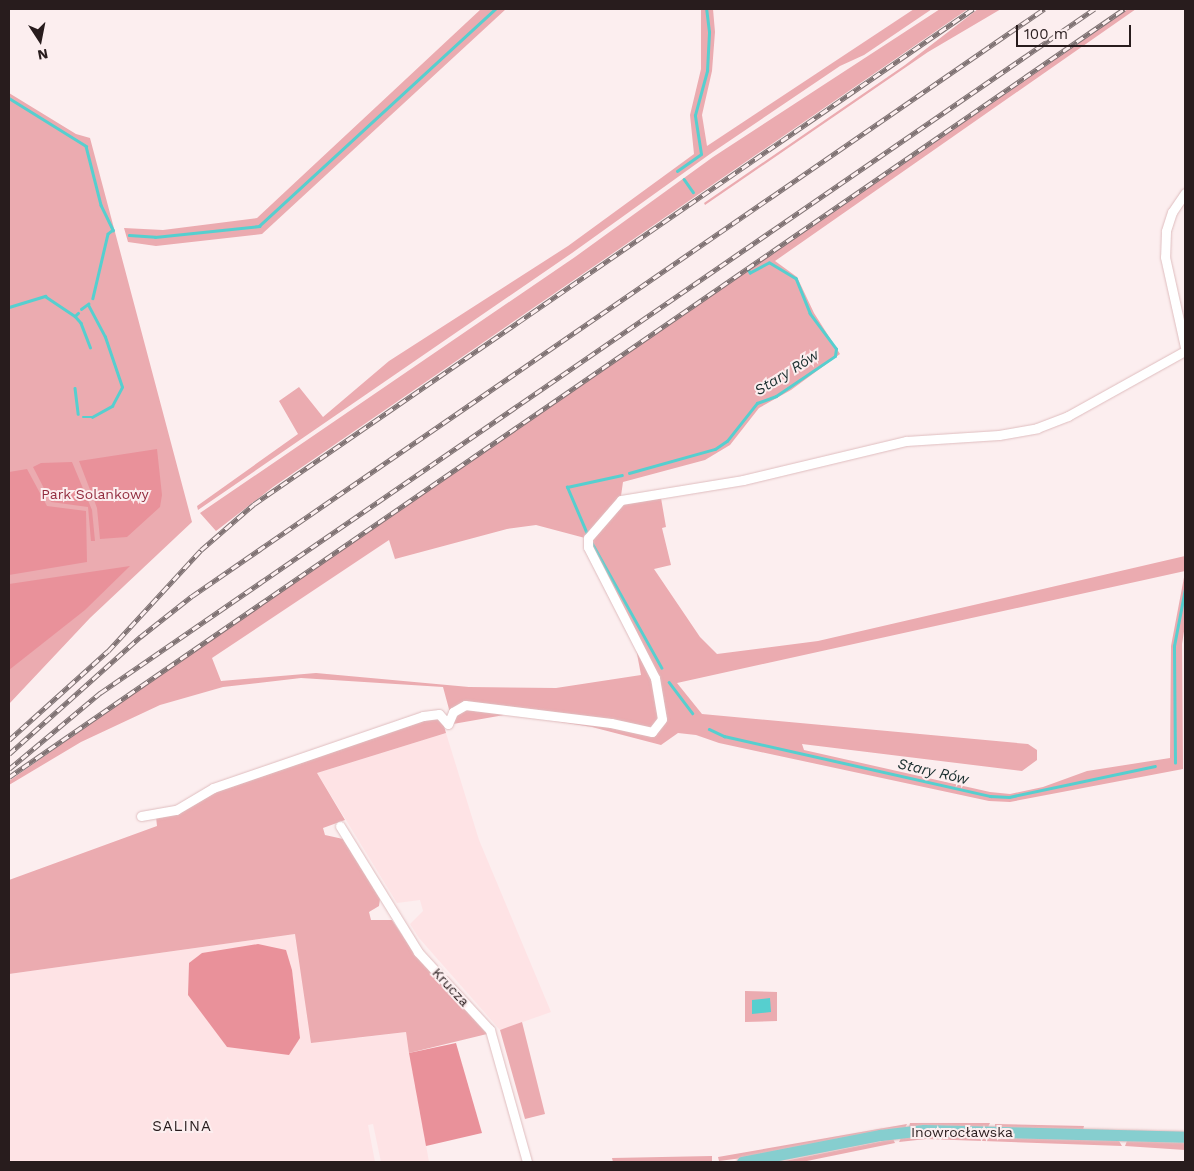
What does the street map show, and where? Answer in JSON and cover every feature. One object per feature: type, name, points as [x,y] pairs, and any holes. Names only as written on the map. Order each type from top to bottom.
[{"type":"main road","name":"Inowrocławska","points":[[742,1162],[880,1136],[924,1130],[1185,1137]]},
{"type":"street","points":[[1185,193],[1172,212],[1166,231],[1165,257],[1185,347]]},
{"type":"street","points":[[141,816],[176,810],[213,788],[423,716],[439,714],[448,724],[453,712],[465,705],[611,723],[652,732],[660,727],[662,719],[655,678],[588,547],[588,538],[621,500],[734,482],[906,441],[999,435],[1037,428],[1068,416],[1185,351]]},
{"type":"street","name":"Krucza","points":[[340,826],[418,952],[490,1030],[528,1162]]},
{"type":"shaded area","points":[[446,733],[479,840],[551,1012],[500,1030],[419,938],[410,924],[423,911],[420,900],[397,903],[317,773]]},
{"type":"shaded area","points":[[295,934],[357,1038],[406,1032],[429,1162],[381,1162],[373,1124],[368,1125],[375,1162],[9,1162],[9,974]]},
{"type":"green space","points":[[481,9],[506,9],[262,234],[156,246],[128,242],[124,228],[163,230],[257,218]]},
{"type":"green space","points":[[701,9],[713,9],[715,32],[712,71],[702,115],[707,146],[914,9],[932,9],[864,55],[840,66],[710,154],[572,253],[198,510],[197,506],[298,434],[279,401],[299,387],[323,417],[389,361],[568,246],[694,154],[690,115],[701,69]]},
{"type":"green space","points":[[940,9],[968,9],[273,487],[216,531],[200,513],[575,257],[713,157]]},
{"type":"green space","points":[[978,9],[1001,9],[928,52],[705,205],[704,203],[905,65]]},
{"type":"green space","points":[[1128,9],[1136,9],[775,261],[797,277],[814,313],[840,354],[791,390],[759,408],[730,445],[705,460],[623,482],[621,496],[585,538],[536,525],[507,529],[395,559],[389,540],[212,658],[221,681],[316,673],[469,687],[556,688],[641,675],[635,643],[656,671],[591,546],[592,538],[622,503],[661,498],[666,527],[662,528],[671,565],[654,569],[700,637],[717,654],[818,641],[1185,556],[1185,571],[677,683],[702,714],[1028,744],[1037,750],[1037,760],[1022,771],[802,744],[804,750],[990,792],[1010,794],[1043,787],[1087,771],[1170,758],[1171,646],[1185,572],[1185,625],[1182,644],[1183,769],[1010,802],[989,801],[719,743],[696,735],[678,733],[661,745],[592,727],[510,714],[453,724],[443,687],[301,678],[223,687],[160,705],[81,742],[9,785],[9,781],[145,685]]},
{"type":"green space","name":"Park Solankowy","points":[[9,93],[76,134],[90,138],[192,522],[90,618],[9,704]]},
{"type":"green space","points":[[157,449],[162,495],[160,507],[127,537],[100,539],[97,508],[79,461]]},
{"type":"green space","points":[[72,462],[92,510],[95,541],[91,541],[88,507],[51,502],[33,467],[41,463]]},
{"type":"green space","points":[[27,469],[47,506],[86,511],[87,562],[9,575],[9,472]]},
{"type":"green space","points":[[130,566],[85,610],[9,670],[9,584]]},
{"type":"green space","points":[[424,718],[442,719],[446,733],[317,773],[345,820],[323,828],[325,835],[343,839],[380,899],[379,906],[369,912],[371,920],[392,920],[415,954],[487,1034],[409,1053],[406,1032],[311,1043],[295,934],[9,974],[9,880],[157,826],[156,817],[209,793]]},
{"type":"green space","points":[[258,944],[286,950],[292,970],[300,1038],[289,1055],[227,1047],[188,995],[189,963],[202,953]]},
{"type":"green space","points":[[745,991],[777,992],[777,1021],[745,1022]]},
{"type":"green space","points":[[522,1022],[545,1114],[525,1119],[500,1030]]},
{"type":"green space","points":[[456,1043],[482,1133],[426,1146],[409,1053]]},
{"type":"green space","points":[[910,1123],[990,1123],[988,1127],[909,1127]]},
{"type":"green space","points":[[907,1124],[905,1128],[750,1157],[719,1161],[718,1157]]},
{"type":"green space","points":[[995,1124],[1084,1126],[1083,1130],[995,1127]]},
{"type":"green space","points":[[925,1136],[1119,1141],[1122,1146],[926,1139],[899,1142],[901,1138]]},
{"type":"green space","points":[[893,1139],[895,1143],[802,1162],[780,1162]]},
{"type":"green space","points":[[1127,1141],[1185,1143],[1185,1150],[1125,1146]]},
{"type":"green space","points":[[712,1156],[712,1161],[613,1162],[612,1158]]},
{"type":"water","points":[[770,998],[771,1012],[752,1014],[752,1000]]},
{"type":"waterway","points":[[129,235],[155,237],[259,226],[495,9]]},
{"type":"waterway","name":"Stary Rów","points":[[677,171],[701,154],[695,115],[707,71],[709,32],[706,9]]},
{"type":"waterway","points":[[9,98],[86,146],[101,205],[113,230],[108,234],[93,298]]},
{"type":"waterway","name":"Stary Rów","points":[[684,179],[693,192]]},
{"type":"waterway","name":"Stary Rów","points":[[629,473],[715,449],[727,441],[757,403],[776,396],[835,356],[836,349],[810,314],[796,279],[769,263],[750,273],[748,270]]},
{"type":"waterway","points":[[9,307],[45,296],[75,316],[78,313]]},
{"type":"waterway","points":[[81,309],[88,304]]},
{"type":"waterway","points":[[83,417],[92,417],[112,406],[122,387],[105,337],[88,305]]},
{"type":"waterway","points":[[75,316],[81,323],[90,347]]},
{"type":"waterway","points":[[75,388],[78,414]]},
{"type":"waterway","name":"Stary Rów","points":[[587,534],[567,487],[622,475]]},
{"type":"waterway","name":"Stary Rów","points":[[591,541],[662,668]]},
{"type":"waterway","name":"Stary Rów","points":[[1175,763],[1174,646],[1185,589]]},
{"type":"waterway","name":"Stary Rów","points":[[669,682],[692,713]]},
{"type":"waterway","name":"Stary Rów","points":[[709,729],[724,736],[990,796],[1009,797],[1155,766]]},
{"type":"railway","points":[[9,740],[108,651],[201,550],[254,504],[973,9]]},
{"type":"railway","points":[[9,754],[140,637],[192,596],[1044,9]]},
{"type":"railway","points":[[9,769],[100,693],[1094,9]]},
{"type":"railway","points":[[9,777],[1124,9]]},
{"type":"district","name":"SALINA","points":[[182,1127]]}]
